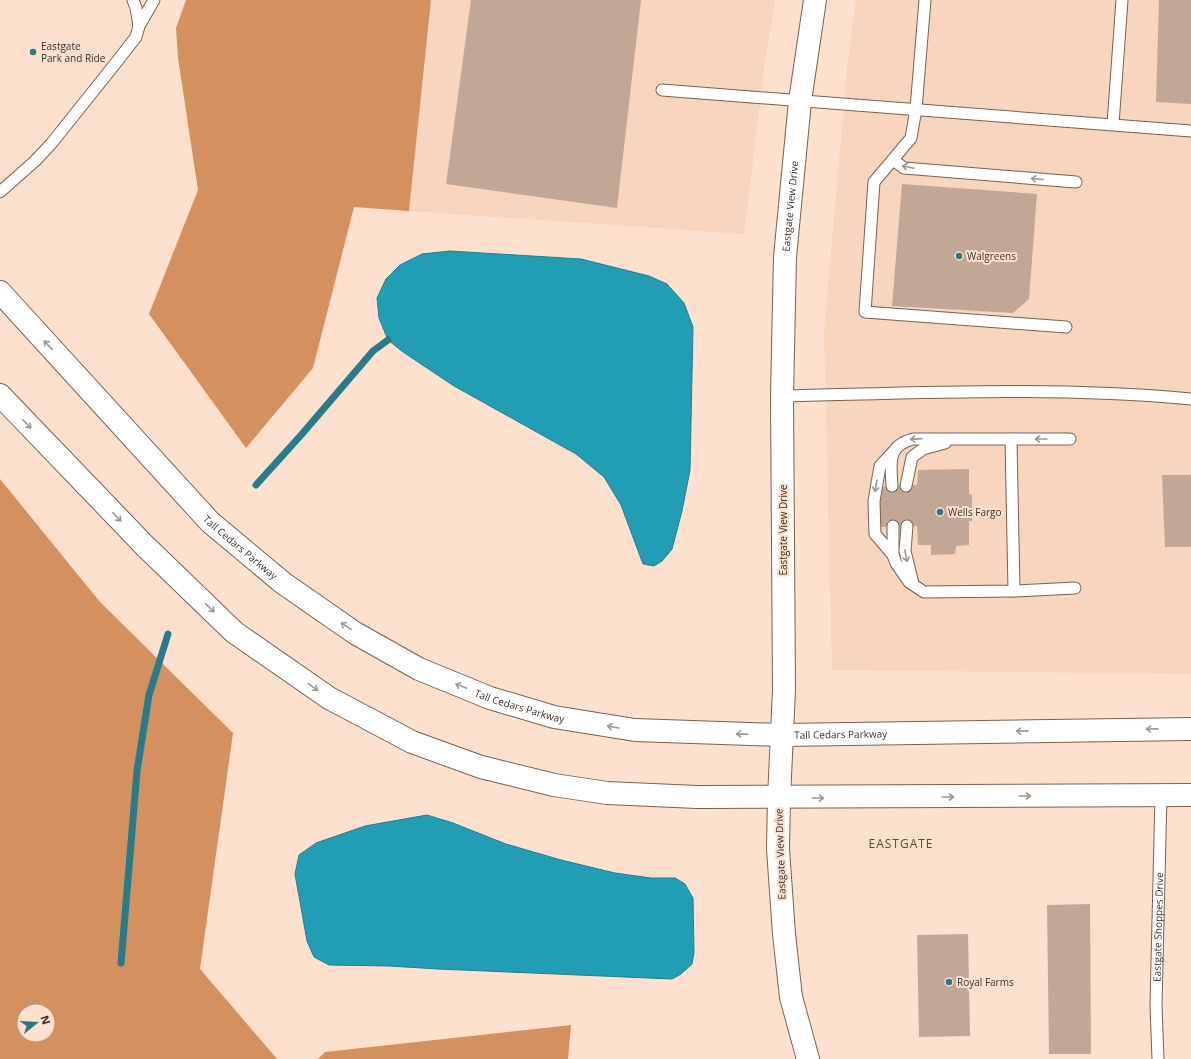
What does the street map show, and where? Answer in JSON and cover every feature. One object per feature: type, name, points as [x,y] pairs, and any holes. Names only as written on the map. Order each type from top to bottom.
[{"type":"main road","name":"Eastgate View Drive","points":[[808,1059],[791,997],[784,934],[778,850],[781,735],[784,690],[782,396],[785,257],[800,101],[815,0]]},
{"type":"main road","name":"Tall Cedars Parkway","points":[[0,292],[210,522],[283,583],[355,632],[419,669],[490,698],[554,717],[635,730],[781,735],[1191,729]]},
{"type":"main road","points":[[0,395],[144,545],[234,632],[329,698],[405,738],[480,767],[554,785],[607,793],[697,797],[728,796],[779,798],[1191,795]]},
{"type":"lane","points":[[133,0],[139,26]]},
{"type":"lane","points":[[0,192],[35,161],[60,133],[136,37],[139,26],[154,0]]},
{"type":"lane","points":[[925,0],[916,110],[912,138],[874,182],[865,312],[1066,327]]},
{"type":"lane","points":[[1113,124],[1122,0]]},
{"type":"lane","points":[[662,90],[1191,130]]},
{"type":"lane","points":[[893,160],[904,168],[1076,182]]},
{"type":"lane","points":[[782,396],[1069,391],[1191,399]]},
{"type":"lane","points":[[1070,439],[913,439],[898,445],[880,466],[874,501],[875,534],[893,555],[900,571],[909,582],[924,592],[1014,592],[1075,588]]},
{"type":"lane","points":[[906,486],[912,457],[923,449],[960,439]]},
{"type":"lane","points":[[1011,439],[1014,592]]},
{"type":"lane","points":[[892,486],[891,464],[893,452]]},
{"type":"lane","points":[[893,526],[893,555]]},
{"type":"lane","points":[[907,526],[905,551],[914,585]]},
{"type":"lane","name":"Eastgate Shoppes Drive","points":[[1158,1059],[1156,1005],[1161,795]]},
{"type":"shaded area","points":[[186,0],[431,0],[409,211],[354,207],[313,368],[246,448],[149,314],[198,190],[178,58],[176,28]]},
{"type":"shaded area","points":[[431,0],[775,0],[765,62],[744,234],[409,211]]},
{"type":"shaded area","points":[[856,0],[1191,0],[1191,674],[832,670],[824,331],[848,59]]},
{"type":"shaded area","points":[[0,479],[100,602],[233,733],[200,969],[277,1059],[0,1059]]},
{"type":"shaded area","points":[[571,1025],[568,1059],[318,1059],[325,1052]]},
{"type":"water","points":[[450,251],[581,259],[649,276],[667,284],[684,303],[693,327],[690,470],[682,511],[672,549],[662,561],[654,566],[643,564],[621,505],[604,477],[576,454],[454,386],[403,352],[388,340],[379,318],[377,298],[386,279],[400,265],[422,254]]},
{"type":"water","points":[[427,815],[453,823],[506,844],[561,860],[615,873],[651,878],[675,878],[685,884],[693,898],[694,952],[692,964],[681,974],[672,979],[389,966],[329,965],[314,957],[307,941],[295,874],[299,855],[316,843],[365,826]]},
{"type":"building","points":[[471,0],[641,0],[617,208],[446,184]]},
{"type":"building","points":[[1159,0],[1191,0],[1191,104],[1156,102]]},
{"type":"building","points":[[902,184],[1037,194],[1029,299],[1013,313],[892,306]]},
{"type":"building","points":[[969,469],[969,494],[972,495],[972,521],[969,521],[969,545],[956,546],[955,554],[931,555],[931,545],[918,545],[917,526],[880,527],[880,487],[917,485],[918,470]]},
{"type":"building","points":[[1162,475],[1191,475],[1191,547],[1165,547]]},
{"type":"building","points":[[1090,904],[1091,1054],[1049,1054],[1047,905]]},
{"type":"building","points":[[968,934],[970,1036],[919,1037],[917,935]]},
{"type":"waterway","points":[[256,485],[373,351],[388,340]]},
{"type":"waterway","points":[[121,963],[137,771],[149,695],[168,634]]},
{"type":"place","name":"Eastgate Park and Ride","points":[[33,52]]},
{"type":"place","name":"Walgreens","points":[[959,256]]},
{"type":"place","name":"Wells Fargo","points":[[940,512]]},
{"type":"place","name":"Royal Farms","points":[[949,982]]},
{"type":"district","name":"EASTGATE","points":[[901,844]]}]
